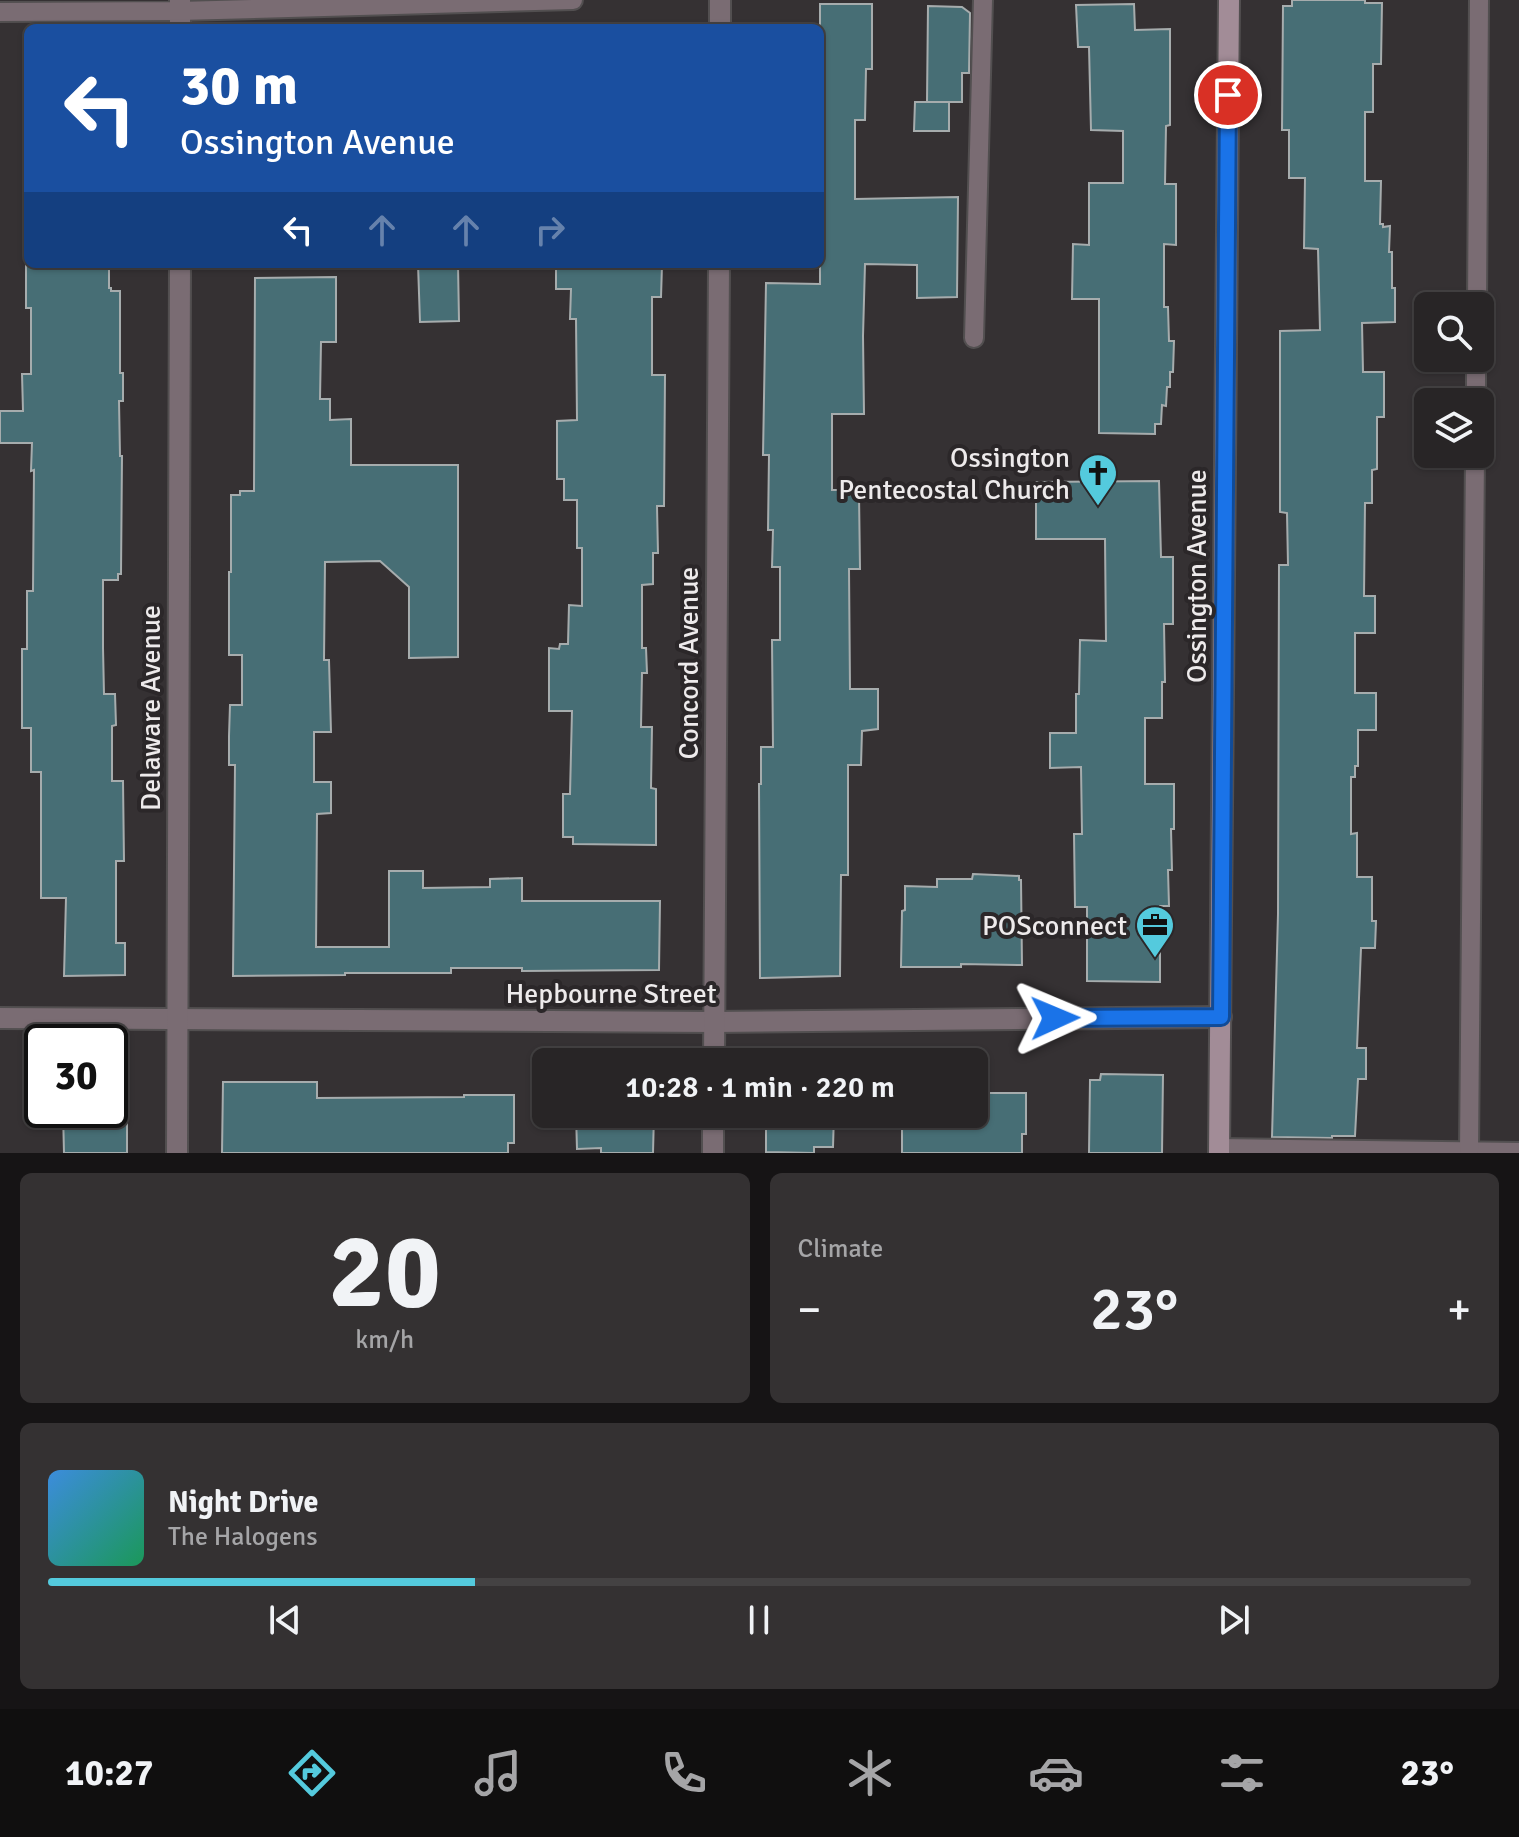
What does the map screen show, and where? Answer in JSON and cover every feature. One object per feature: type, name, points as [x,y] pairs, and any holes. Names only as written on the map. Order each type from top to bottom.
[{"type":"street","points":[[720,0],[720,24]]},
{"type":"street","name":"Ossington Avenue","points":[[1219,1151],[1229,0]]},
{"type":"street","name":"Delaware Avenue","points":[[177,1153],[180,268]]},
{"type":"street","name":"Concord Avenue","points":[[714,1048],[719,268]]},
{"type":"street","name":"Hepbourne Street","points":[[0,1018],[714,1022],[1221,1017]]},
{"type":"street","points":[[713,1128],[713,1153]]},
{"type":"lane","points":[[0,12],[180,13],[573,0]]},
{"type":"lane","points":[[974,338],[983,0]]},
{"type":"lane","points":[[1477,292],[1479,0]]},
{"type":"lane","points":[[1469,1152],[1475,468]]},
{"type":"lane","points":[[1219,1151],[1519,1152]]},
{"type":"building","points":[[1292,0],[1365,0],[1365,3],[1382,3],[1381,64],[1373,64],[1373,112],[1365,112],[1365,181],[1381,181],[1380,224],[1390,226],[1389,252],[1392,252],[1392,288],[1395,288],[1395,322],[1362,323],[1363,372],[1384,372],[1384,417],[1377,417],[1377,469],[1372,470],[1372,503],[1365,503],[1364,596],[1375,596],[1375,633],[1355,633],[1355,693],[1376,693],[1376,730],[1358,730],[1358,766],[1355,766],[1355,777],[1351,777],[1351,834],[1357,833],[1357,877],[1372,877],[1372,921],[1376,921],[1375,948],[1361,948],[1357,1048],[1366,1048],[1366,1079],[1358,1079],[1355,1136],[1332,1138],[1272,1137],[1278,914],[1279,565],[1288,565],[1287,513],[1280,512],[1280,331],[1320,330],[1318,249],[1304,248],[1305,178],[1289,178],[1289,130],[1282,130],[1283,6],[1292,6]]},
{"type":"building","points":[[820,4],[872,4],[872,69],[866,69],[865,120],[855,120],[855,199],[958,197],[957,297],[917,298],[917,265],[865,264],[864,414],[832,414],[832,490],[847,490],[847,495],[859,494],[860,569],[849,569],[850,689],[878,689],[878,729],[862,731],[861,765],[848,765],[848,875],[841,875],[840,976],[760,978],[761,747],[773,747],[772,640],[780,640],[780,567],[772,567],[773,530],[768,530],[769,455],[763,455],[766,283],[820,284],[820,268],[824,268],[824,24],[820,24]]},
{"type":"building","points":[[1134,4],[1135,30],[1170,29],[1170,125],[1166,126],[1165,184],[1176,184],[1176,245],[1164,244],[1164,307],[1168,307],[1169,341],[1174,341],[1173,372],[1170,372],[1166,406],[1162,405],[1161,424],[1155,424],[1155,434],[1099,433],[1099,299],[1072,299],[1073,244],[1089,245],[1089,183],[1123,183],[1123,131],[1091,130],[1089,47],[1078,47],[1076,5]]},
{"type":"building","points":[[928,6],[962,7],[970,13],[969,73],[962,73],[962,102],[927,102]]},
{"type":"building","points":[[915,102],[949,102],[949,131],[914,131]]},
{"type":"building","points":[[26,268],[109,268],[109,288],[120,291],[120,373],[123,373],[123,401],[119,401],[121,574],[118,574],[118,580],[103,580],[103,648],[104,694],[115,694],[112,781],[123,781],[124,861],[116,861],[116,943],[125,943],[125,975],[64,976],[66,898],[41,898],[41,772],[31,772],[31,728],[22,728],[22,649],[27,649],[27,591],[33,591],[32,443],[0,443],[0,411],[23,411],[22,374],[31,374],[31,308],[26,308]]},
{"type":"building","points":[[418,268],[458,268],[459,321],[420,322]]},
{"type":"building","points":[[556,268],[662,268],[661,297],[652,297],[652,375],[665,375],[664,506],[657,506],[658,553],[653,553],[653,584],[642,585],[642,648],[646,648],[647,673],[642,673],[641,727],[652,727],[651,788],[656,789],[656,845],[573,844],[573,837],[563,837],[563,794],[570,794],[572,711],[549,711],[549,648],[559,649],[560,644],[568,644],[569,605],[582,606],[582,548],[577,548],[577,500],[564,500],[564,479],[557,479],[557,421],[577,420],[576,319],[570,319],[571,289],[556,289]]},
{"type":"building","points":[[336,277],[336,342],[321,342],[320,399],[330,399],[330,420],[351,419],[351,465],[458,465],[458,657],[409,658],[409,587],[380,561],[325,562],[324,660],[329,660],[331,732],[314,732],[314,782],[331,782],[331,813],[317,814],[316,947],[389,947],[389,871],[423,871],[423,888],[490,887],[490,879],[522,878],[522,901],[660,901],[659,970],[451,968],[451,973],[233,976],[235,765],[229,765],[229,736],[230,705],[242,705],[242,655],[229,655],[231,495],[254,491],[255,278]]},
{"type":"building","points":[[1159,481],[1161,557],[1173,557],[1173,624],[1164,624],[1162,718],[1145,718],[1145,784],[1174,784],[1172,870],[1168,870],[1169,906],[1160,906],[1160,982],[1087,981],[1087,907],[1075,907],[1074,834],[1082,834],[1081,767],[1050,768],[1050,733],[1076,733],[1080,640],[1106,641],[1105,539],[1036,539],[1036,482]]},
{"type":"building","points":[[973,874],[1019,876],[1022,965],[901,967],[905,886],[937,887],[937,879],[972,879]]},
{"type":"building","points":[[1101,1074],[1163,1075],[1162,1153],[1089,1153],[1090,1080],[1100,1080]]},
{"type":"building","points":[[223,1082],[317,1082],[317,1098],[514,1095],[514,1143],[508,1143],[508,1153],[222,1153]]},
{"type":"building","points":[[988,1093],[1026,1093],[1026,1134],[1022,1134],[1022,1153],[902,1153],[902,1128],[988,1128]]},
{"type":"building","points":[[63,1128],[127,1128],[127,1153],[64,1153]]},
{"type":"building","points":[[576,1128],[654,1128],[653,1153],[601,1153],[601,1148],[577,1149]]},
{"type":"building","points":[[766,1128],[834,1128],[833,1147],[814,1147],[814,1153],[766,1152]]},
{"type":"place","name":"Ossington Pentecostal Church","points":[[1098,507]]},
{"type":"place","name":"POSconnect","points":[[1155,959]]},
{"type":"route","points":[[1055,1018],[1221,1017],[1228,95]]}]
